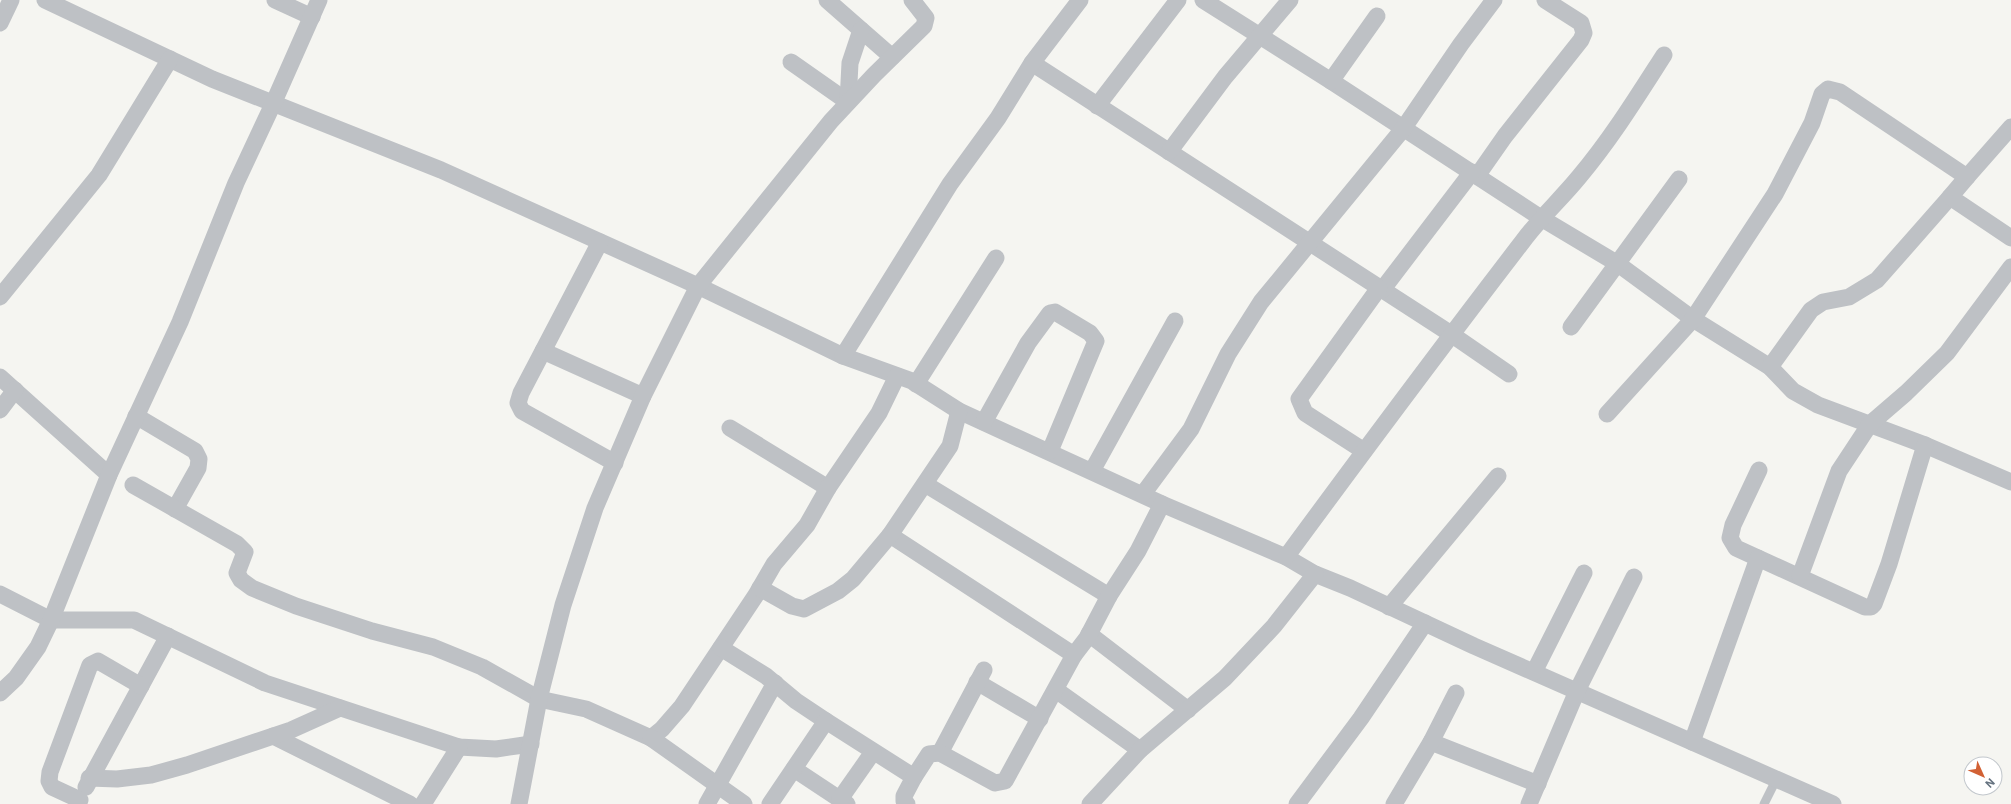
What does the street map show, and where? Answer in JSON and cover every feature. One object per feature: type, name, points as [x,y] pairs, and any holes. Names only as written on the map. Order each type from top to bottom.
[{"type":"street","points":[[0,23],[12,0]]},
{"type":"street","points":[[45,0],[212,79],[440,170],[698,286],[843,356],[916,384],[959,411],[1050,451],[1162,504],[1286,557],[1315,574],[1350,588],[1389,608],[1833,804]]},
{"type":"street","points":[[276,0],[312,17]]},
{"type":"street","points":[[0,693],[16,678],[38,647],[51,620],[109,475],[180,322],[236,183],[274,104],[319,0]]},
{"type":"street","points":[[827,0],[892,57]]},
{"type":"street","points":[[519,804],[539,699],[563,605],[595,508],[643,396],[698,286],[848,102],[924,26],[926,18],[912,0]]},
{"type":"street","points":[[843,356],[950,184],[998,118],[1032,63],[1080,0]]},
{"type":"street","points":[[1097,106],[1178,0]]},
{"type":"street","points":[[1203,0],[1331,81],[1541,218],[1618,264],[1693,319],[1770,367],[1793,391],[1818,405],[1925,445],[2011,482]]},
{"type":"street","points":[[1169,152],[1225,77],[1258,36],[1290,0]]},
{"type":"street","points":[[1143,494],[1191,429],[1228,354],[1261,302],[1403,129],[1494,0]]},
{"type":"street","points":[[1364,451],[1305,413],[1299,399],[1381,289],[1581,40],[1584,33],[1581,23],[1545,0]]},
{"type":"street","points":[[1331,81],[1377,16]]},
{"type":"street","points":[[848,102],[850,63],[861,30]]},
{"type":"street","points":[[1286,557],[1451,334],[1541,218],[1579,177],[1604,144],[1630,108],[1664,55]]},
{"type":"street","points":[[0,297],[99,175],[170,59]]},
{"type":"street","points":[[790,62],[848,102]]},
{"type":"street","points":[[1032,63],[1308,243],[1451,334],[1509,374]]},
{"type":"street","points":[[1607,414],[1693,319],[1775,194],[1812,123],[1822,94],[1828,89],[1840,92],[1967,177]]},
{"type":"street","points":[[1770,367],[1811,310],[1823,302],[1849,297],[1877,280],[2011,126]]},
{"type":"street","points":[[1571,327],[1679,179]]},
{"type":"street","points":[[1950,197],[2011,238]]},
{"type":"street","points":[[600,242],[521,393],[518,402],[522,411],[615,463]]},
{"type":"street","points":[[916,384],[996,258]]},
{"type":"street","points":[[1800,576],[1839,471],[1870,424],[1906,393],[1947,353],[2011,267]]},
{"type":"street","points":[[984,422],[1028,343],[1050,313],[1055,312],[1090,333],[1096,341],[1050,451]]},
{"type":"street","points":[[1092,471],[1174,321]]},
{"type":"street","points":[[543,351],[643,396]]},
{"type":"street","points":[[651,738],[662,729],[682,706],[760,588],[774,564],[807,526],[828,488],[879,413],[897,376]]},
{"type":"street","points":[[0,377],[109,475]]},
{"type":"street","points":[[0,410],[15,390]]},
{"type":"street","points":[[760,588],[792,606],[804,609],[838,591],[853,579],[890,535],[950,446],[959,411]]},
{"type":"street","points":[[136,416],[195,451],[199,460],[198,468],[174,509]]},
{"type":"street","points":[[730,428],[828,488]]},
{"type":"street","points":[[1759,470],[1733,525],[1730,538],[1736,548],[1865,607],[1871,607],[1874,604],[1889,564],[1925,445]]},
{"type":"street","points":[[1389,608],[1498,476]]},
{"type":"street","points":[[925,484],[1109,596]]},
{"type":"street","points":[[133,485],[237,544],[245,552],[237,573],[241,580],[252,588],[326,616],[433,647],[482,667],[539,699],[586,708],[651,738],[744,804]]},
{"type":"street","points":[[904,803],[904,796],[929,754],[940,753],[995,783],[1000,783],[1005,780],[1074,655],[1089,634],[1109,596],[1138,551],[1162,504]]},
{"type":"street","points":[[890,535],[1074,655]]},
{"type":"street","points":[[1692,742],[1758,558]]},
{"type":"street","points":[[1534,672],[1584,573]]},
{"type":"street","points":[[1090,804],[1140,750],[1226,678],[1274,626],[1315,574]]},
{"type":"street","points":[[1529,804],[1577,691],[1634,577]]},
{"type":"street","points":[[0,594],[51,620],[134,620],[265,683],[459,747],[496,749],[531,744]]},
{"type":"street","points":[[1297,804],[1361,718],[1425,623]]},
{"type":"street","points":[[1089,634],[1188,710]]},
{"type":"street","points":[[141,686],[98,661],[90,665],[50,772],[49,781],[52,787],[80,802],[89,778],[141,686],[168,636]]},
{"type":"street","points":[[721,648],[766,676],[796,701],[914,777]]},
{"type":"street","points":[[940,753],[981,676],[1040,719]]},
{"type":"street","points":[[707,804],[775,683]]},
{"type":"street","points":[[1056,690],[1140,750]]},
{"type":"street","points":[[1394,804],[1456,693]]},
{"type":"street","points":[[89,778],[117,779],[151,775],[187,765],[291,730],[340,708]]},
{"type":"street","points":[[770,804],[826,721]]},
{"type":"street","points":[[273,736],[410,804]]},
{"type":"street","points":[[1430,742],[1538,784]]},
{"type":"street","points":[[423,804],[459,747]]},
{"type":"street","points":[[794,769],[844,802],[873,752]]},
{"type":"lane","points":[[1764,804],[1776,780]]}]
